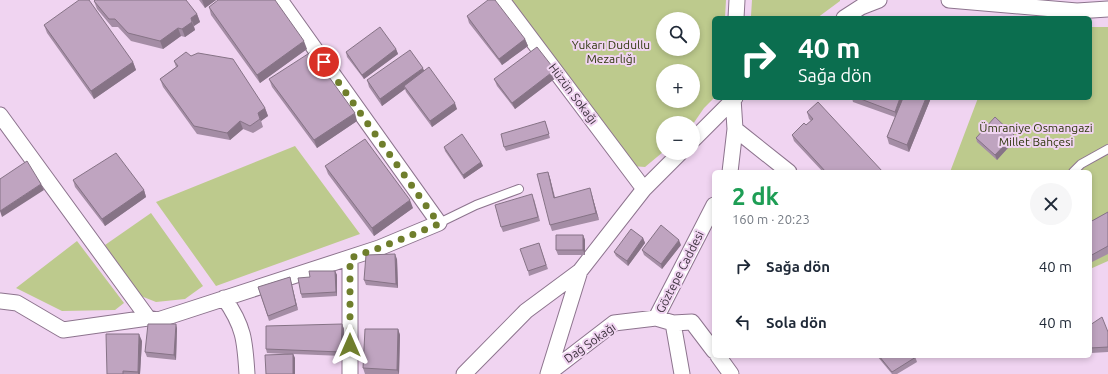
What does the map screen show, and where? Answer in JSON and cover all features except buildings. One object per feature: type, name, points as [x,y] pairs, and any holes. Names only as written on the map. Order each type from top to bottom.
[{"type":"street","points":[[0,301],[17,303],[63,330],[148,318],[158,320],[350,258],[439,224],[280,0]]},
{"type":"street","name":"Hüzün Sokağı","points":[[502,0],[644,189]]},
{"type":"street","points":[[736,16],[737,0]]},
{"type":"street","points":[[847,16],[861,7],[879,0]]},
{"type":"street","points":[[949,0],[1108,9]]},
{"type":"street","points":[[700,133],[733,100]]},
{"type":"street","points":[[730,170],[736,129],[734,100]]},
{"type":"street","points":[[0,115],[148,318]]},
{"type":"street","points":[[736,129],[787,170]]},
{"type":"street","points":[[464,374],[526,310],[580,270],[644,189],[673,160]]},
{"type":"street","name":"Göztepe Caddesi","points":[[656,318],[712,209]]},
{"type":"street","points":[[350,258],[350,374]]},
{"type":"street","points":[[548,373],[580,270]]},
{"type":"street","points":[[224,298],[239,322],[243,334],[246,347],[247,374]]},
{"type":"street","name":"Dağ Sokağı","points":[[548,373],[614,324],[656,318],[673,323],[692,322],[712,348]]},
{"type":"street","points":[[673,323],[682,374]]},
{"type":"street","points":[[719,358],[731,374]]},
{"type":"lane","points":[[1075,170],[1081,164],[1108,149]]},
{"type":"lane","points":[[439,224],[476,205],[519,189]]},
{"type":"green space","name":"Yukarı Dudullu Mezarlığı","points":[[505,0],[726,0],[725,16],[712,16],[712,100],[698,116],[656,116],[656,158],[645,167],[632,166]]},
{"type":"green space","points":[[752,0],[840,0],[820,16],[751,16]]},
{"type":"green space","name":"Ümraniye Osmangazi Millet Bahçesi","points":[[1092,27],[1108,27],[1108,261],[1092,268],[1092,170],[951,170],[977,100],[1092,100]]},
{"type":"green space","points":[[295,146],[360,234],[216,286],[156,202]]},
{"type":"green space","points":[[151,213],[203,286],[185,299],[156,302],[141,296],[105,245]]},
{"type":"green space","points":[[77,241],[124,303],[115,310],[62,311],[16,288]]},
{"type":"route","points":[[324,62],[439,224],[350,258],[350,345]]}]
